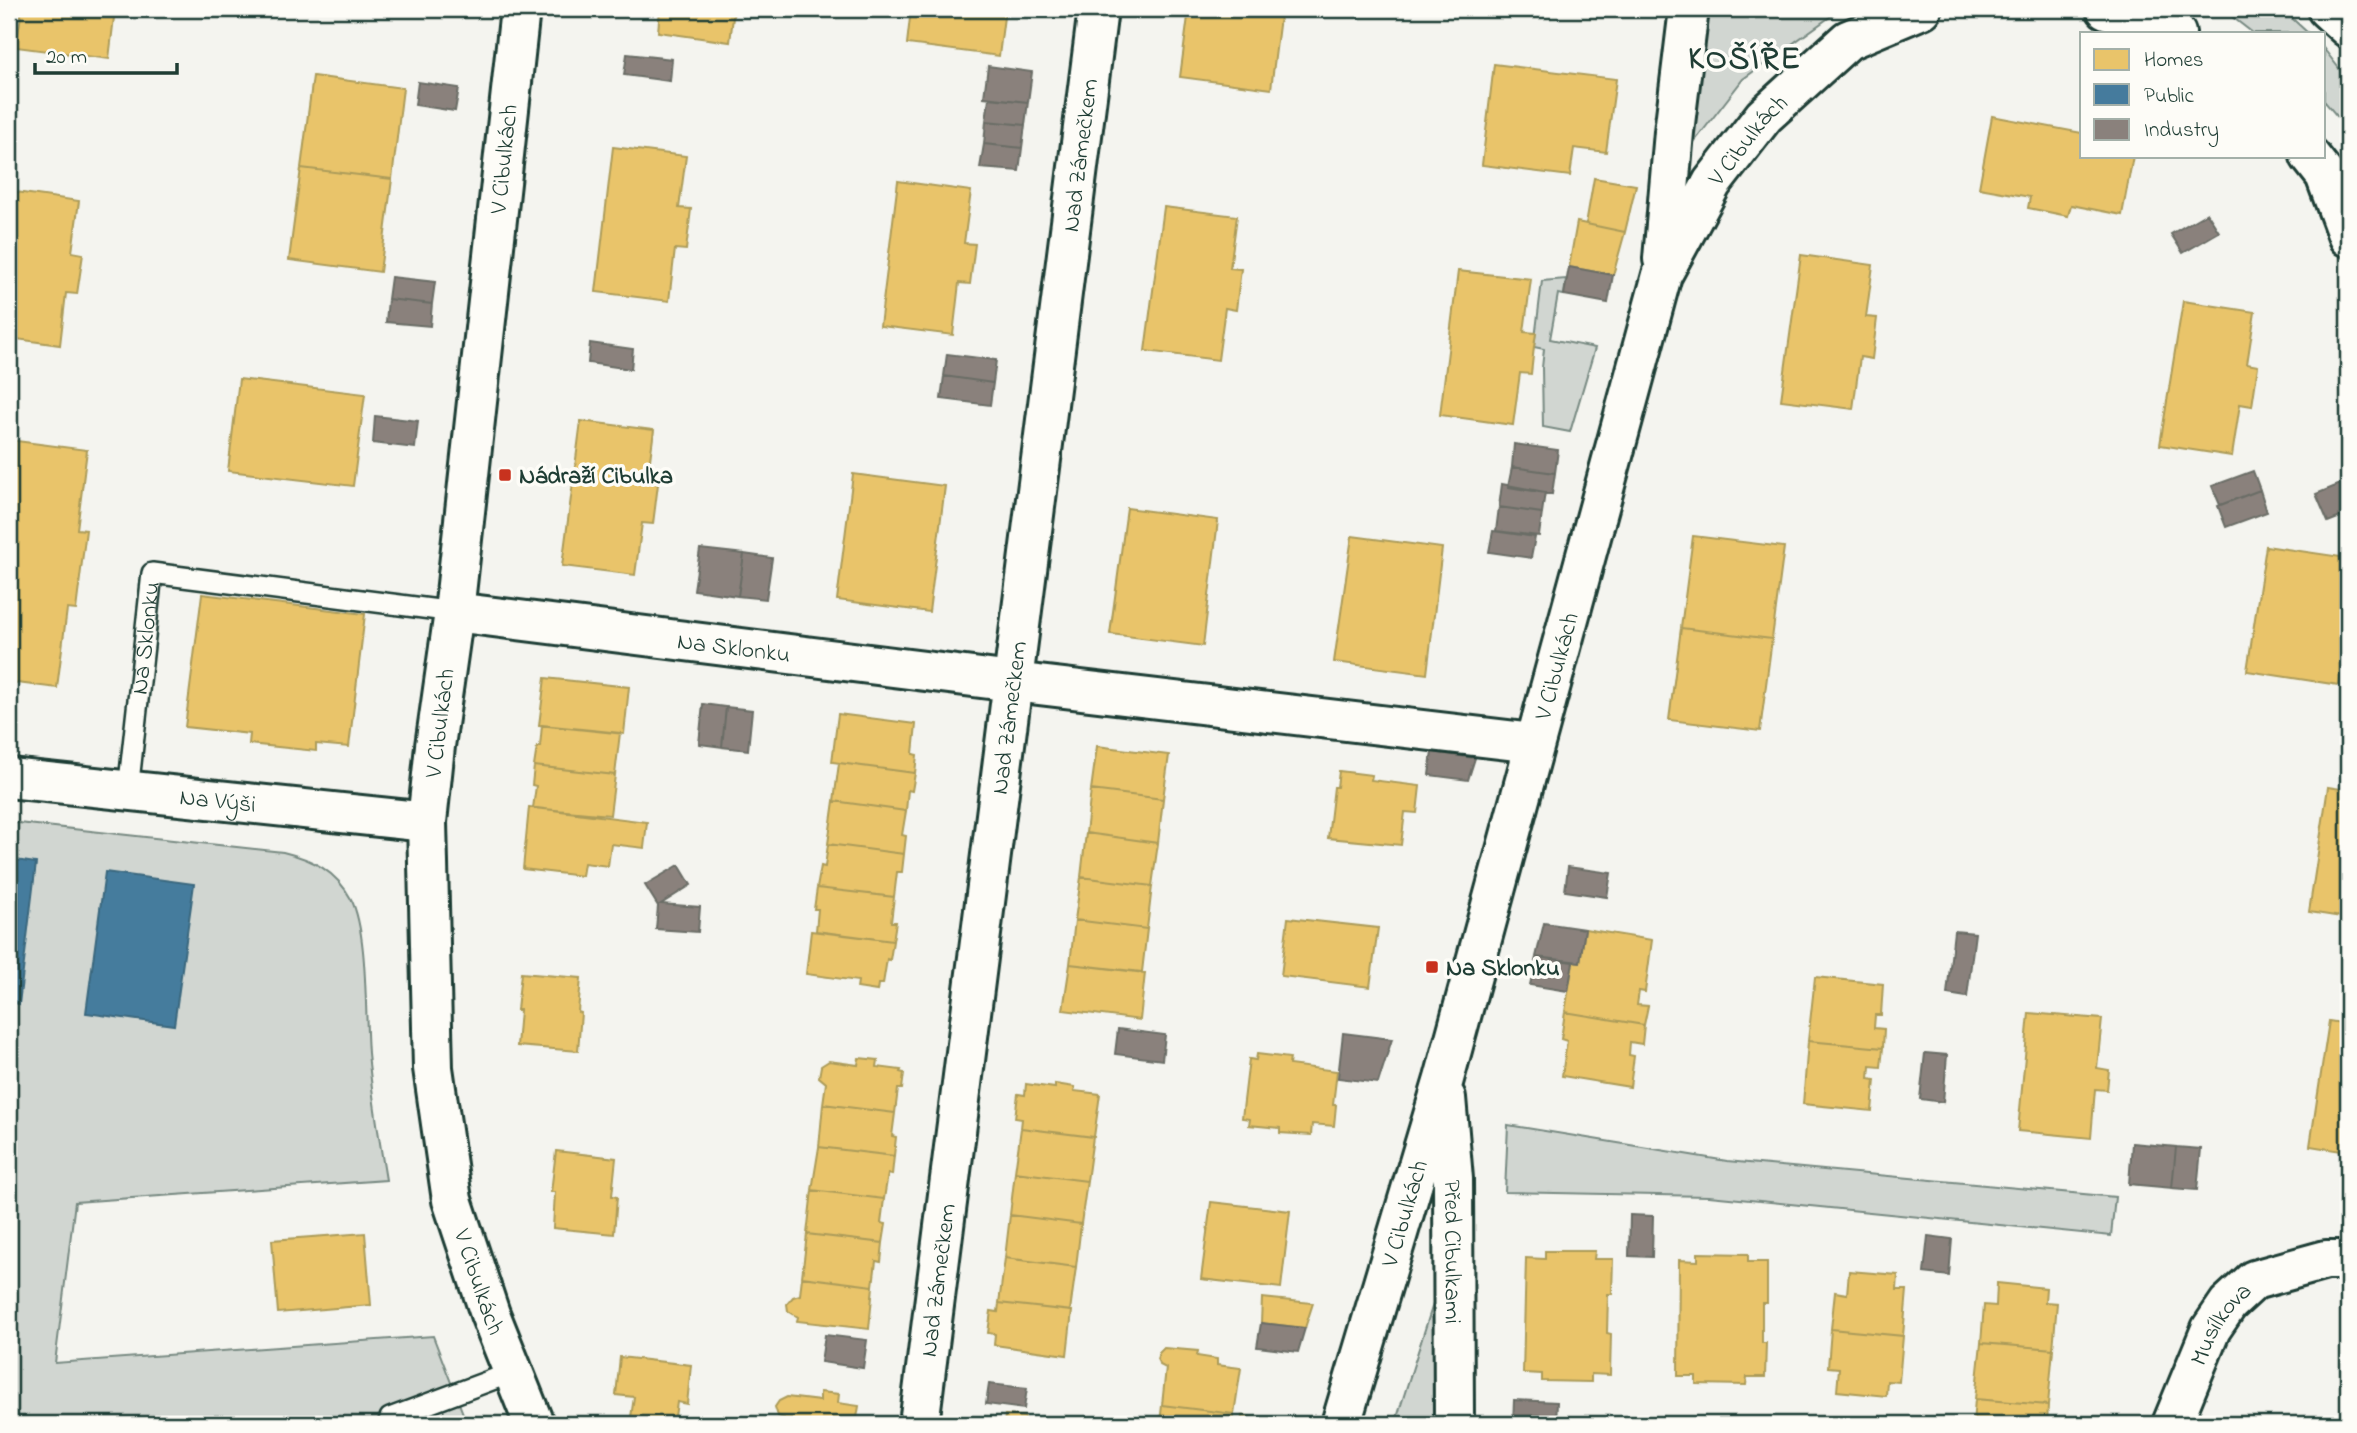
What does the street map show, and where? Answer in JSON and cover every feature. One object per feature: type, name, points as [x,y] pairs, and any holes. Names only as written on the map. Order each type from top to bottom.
[{"type":"street","name":"V Cibulkách","points":[[520,9],[454,612],[427,822],[433,1068],[452,1200],[490,1314],[534,1424]]},
{"type":"street","name":"Nad Zámečkem","points":[[919,1424],[1098,9]]},
{"type":"street","points":[[1661,275],[1689,9]]},
{"type":"street","name":"V Cibulkách","points":[[1341,1424],[1444,1079],[1661,275],[1712,183],[1764,116],[1848,40],[1922,9]]},
{"type":"street","points":[[2106,9],[2173,32]]},
{"type":"street","points":[[2327,9],[2348,28]]},
{"type":"street","points":[[2312,158],[2325,175],[2348,237]]},
{"type":"street","name":"Na Sklonku","points":[[454,612],[1013,682],[1533,743]]},
{"type":"street","name":"Na Výši","points":[[9,778],[427,822]]},
{"type":"street","name":"Před Cibulkami","points":[[1444,1079],[1453,1179],[1454,1424]]},
{"type":"street","name":"Musílkova","points":[[2172,1424],[2211,1329],[2228,1304],[2254,1280],[2326,1260],[2348,1260]]},
{"type":"lane","name":"Na Sklonku","points":[[128,791],[152,573],[454,612]]},
{"type":"lane","points":[[388,1424],[390,1418],[513,1372]]},
{"type":"shaded area","points":[[1706,9],[1841,9],[1743,79],[1695,141],[1691,136]]},
{"type":"shaded area","points":[[2222,9],[2282,9],[2307,32],[2252,32]]},
{"type":"shaded area","points":[[2326,52],[2348,80],[2348,129],[2326,103]]},
{"type":"shaded area","points":[[1566,279],[1564,295],[1558,294],[1550,339],[1595,348],[1570,432],[1543,427],[1544,349],[1534,347],[1542,281]]},
{"type":"shaded area","points":[[9,822],[283,852],[304,858],[331,874],[351,899],[360,931],[365,973],[368,1053],[386,1180],[75,1202],[55,1363],[433,1336],[467,1424],[9,1424]]},
{"type":"shaded area","points":[[1508,1125],[1727,1161],[2115,1197],[2111,1236],[1709,1196],[1505,1192]]},
{"type":"shaded area","points":[[1439,1285],[1436,1424],[1395,1424]]},
{"type":"building: Homes","points":[[22,9],[115,9],[109,59],[16,47]]},
{"type":"building: Homes","points":[[660,9],[734,9],[730,42],[658,32]]},
{"type":"building: Homes","points":[[911,9],[1005,9],[999,56],[907,44]]},
{"type":"building: Homes","points":[[1189,9],[1281,9],[1271,89],[1180,77]]},
{"type":"building: Homes","points":[[1494,64],[1616,79],[1606,152],[1574,148],[1570,176],[1482,165]]},
{"type":"building: Homes","points":[[313,76],[403,88],[392,179],[301,168]]},
{"type":"building: Homes","points":[[1992,116],[2080,133],[2080,158],[2133,158],[2122,215],[2071,205],[2068,216],[2028,208],[2030,197],[1979,188]]},
{"type":"building: Homes","points":[[613,147],[686,156],[679,208],[691,209],[686,250],[675,249],[669,301],[596,292]]},
{"type":"building: Homes","points":[[301,168],[392,179],[380,272],[289,260]]},
{"type":"building: Homes","points":[[1594,178],[1636,185],[1625,232],[1586,224]]},
{"type":"building: Homes","points":[[898,181],[971,191],[964,243],[975,244],[970,284],[959,283],[953,335],[880,326]]},
{"type":"building: Homes","points":[[9,191],[79,201],[72,252],[83,254],[77,294],[66,293],[60,345],[9,338]]},
{"type":"building: Homes","points":[[1164,207],[1237,216],[1230,268],[1241,269],[1236,310],[1225,308],[1218,360],[1145,351]]},
{"type":"building: Homes","points":[[1577,222],[1625,232],[1613,275],[1569,267]]},
{"type":"building: Homes","points":[[1801,255],[1873,265],[1866,317],[1877,318],[1872,359],[1860,357],[1853,409],[1781,400]]},
{"type":"building: Homes","points":[[1458,271],[1531,279],[1524,332],[1536,333],[1531,374],[1520,373],[1513,425],[1440,415]]},
{"type":"building: Homes","points":[[2183,301],[2255,312],[2247,364],[2258,366],[2252,406],[2240,404],[2232,456],[2160,445]]},
{"type":"building: Homes","points":[[239,379],[365,394],[353,486],[228,471]]},
{"type":"building: Homes","points":[[581,421],[654,430],[647,482],[658,484],[653,524],[642,523],[635,575],[562,566]]},
{"type":"building: Homes","points":[[9,440],[87,450],[77,529],[86,530],[76,610],[67,609],[57,688],[9,682]]},
{"type":"building: Homes","points":[[853,474],[945,486],[929,612],[837,600]]},
{"type":"building: Homes","points":[[1127,508],[1218,520],[1203,646],[1110,634]]},
{"type":"building: Homes","points":[[1352,536],[1442,548],[1427,674],[1334,662]]},
{"type":"building: Homes","points":[[1693,536],[1784,547],[1772,639],[1681,628]]},
{"type":"building: Homes","points":[[2266,546],[2348,558],[2348,625],[2339,685],[2247,671]]},
{"type":"building: Homes","points":[[202,594],[365,614],[349,747],[316,744],[316,751],[249,744],[250,734],[185,727]]},
{"type":"building: Homes","points":[[1681,628],[1772,639],[1760,731],[1669,720]]},
{"type":"building: Homes","points":[[545,678],[629,687],[624,734],[539,725]]},
{"type":"building: Homes","points":[[838,714],[916,724],[913,754],[917,755],[915,773],[832,762]]},
{"type":"building: Homes","points":[[542,725],[620,733],[615,775],[534,766],[537,747],[540,747]]},
{"type":"building: Homes","points":[[1097,746],[1169,755],[1163,799],[1091,790]]},
{"type":"building: Homes","points":[[839,763],[915,773],[912,791],[908,790],[906,811],[834,801]]},
{"type":"building: Homes","points":[[534,766],[615,775],[610,815],[533,808],[536,786],[532,785]]},
{"type":"building: Homes","points":[[1339,771],[1372,775],[1371,780],[1420,786],[1417,813],[1405,812],[1401,845],[1328,838],[1334,787],[1337,787]]},
{"type":"building: Homes","points":[[2328,787],[2348,790],[2348,918],[2309,912]]},
{"type":"building: Homes","points":[[1091,790],[1163,799],[1158,843],[1086,833]]},
{"type":"building: Homes","points":[[834,801],[906,811],[902,835],[906,836],[904,854],[828,844]]},
{"type":"building: Homes","points":[[529,807],[647,822],[644,848],[611,844],[608,866],[584,863],[582,876],[523,869]]},
{"type":"building: Homes","points":[[1086,833],[1158,843],[1152,886],[1081,877]]},
{"type":"building: Homes","points":[[828,844],[904,854],[902,872],[897,872],[894,897],[817,888],[821,866],[825,867]]},
{"type":"building: Homes","points":[[1081,877],[1152,886],[1147,929],[1075,920]]},
{"type":"building: Homes","points":[[817,888],[894,897],[891,922],[896,922],[893,941],[816,931],[818,909],[814,909]]},
{"type":"building: Homes","points":[[1288,918],[1378,928],[1370,987],[1281,976]]},
{"type":"building: Homes","points":[[1075,920],[1147,929],[1142,972],[1070,964]]},
{"type":"building: Homes","points":[[1585,929],[1652,940],[1645,992],[1639,991],[1637,1005],[1648,1006],[1644,1025],[1565,1012],[1573,961],[1580,962]]},
{"type":"building: Homes","points":[[811,931],[893,941],[883,984],[878,984],[877,991],[857,988],[858,981],[806,974]]},
{"type":"building: Homes","points":[[1070,964],[1145,973],[1140,1020],[1063,1010]]},
{"type":"building: Homes","points":[[521,973],[581,978],[578,1051],[517,1046]]},
{"type":"building: Homes","points":[[1815,977],[1883,984],[1881,1015],[1875,1015],[1874,1028],[1884,1029],[1883,1048],[1808,1041]]},
{"type":"building: Homes","points":[[1565,1012],[1644,1025],[1642,1044],[1630,1042],[1629,1055],[1634,1056],[1630,1087],[1562,1076],[1567,1041],[1561,1039]]},
{"type":"building: Homes","points":[[2029,1013],[2102,1019],[2097,1068],[2109,1070],[2107,1090],[2095,1089],[2091,1138],[2018,1131]]},
{"type":"building: Homes","points":[[2329,1021],[2348,1024],[2348,1152],[2310,1146]]},
{"type":"building: Homes","points":[[1808,1041],[1883,1048],[1881,1067],[1870,1066],[1869,1079],[1875,1080],[1872,1111],[1803,1104]]},
{"type":"building: Homes","points":[[1257,1054],[1290,1058],[1289,1065],[1337,1071],[1333,1105],[1336,1105],[1334,1126],[1312,1124],[1311,1135],[1280,1133],[1280,1128],[1249,1125],[1250,1119],[1242,1118],[1249,1059],[1256,1060]]},
{"type":"building: Homes","points":[[859,1058],[878,1060],[877,1067],[901,1070],[900,1072],[904,1073],[902,1089],[898,1089],[895,1113],[823,1104],[826,1083],[819,1077],[821,1066],[829,1061],[858,1065]]},
{"type":"building: Homes","points":[[1026,1084],[1055,1088],[1055,1084],[1075,1087],[1074,1091],[1100,1094],[1094,1137],[1021,1128],[1022,1119],[1015,1118],[1018,1094],[1025,1095]]},
{"type":"building: Homes","points":[[823,1104],[895,1113],[892,1136],[896,1137],[894,1156],[819,1147]]},
{"type":"building: Homes","points":[[1021,1128],[1093,1137],[1087,1181],[1015,1172]]},
{"type":"building: Homes","points":[[819,1147],[894,1156],[892,1175],[888,1174],[884,1199],[812,1190]]},
{"type":"building: Homes","points":[[556,1151],[616,1158],[612,1196],[617,1197],[614,1234],[553,1228],[555,1192],[551,1192]]},
{"type":"building: Homes","points":[[1015,1172],[1087,1181],[1081,1224],[1010,1215]]},
{"type":"building: Homes","points":[[812,1190],[884,1199],[881,1223],[886,1224],[883,1243],[807,1234]]},
{"type":"building: Homes","points":[[1211,1202],[1290,1211],[1281,1288],[1201,1279]]},
{"type":"building: Homes","points":[[1010,1215],[1081,1224],[1076,1267],[1005,1258]]},
{"type":"building: Homes","points":[[365,1233],[371,1305],[278,1313],[272,1240]]},
{"type":"building: Homes","points":[[807,1234],[883,1243],[881,1262],[876,1261],[873,1286],[802,1277]]},
{"type":"building: Homes","points":[[1545,1251],[1595,1251],[1594,1259],[1613,1259],[1612,1294],[1608,1294],[1610,1375],[1591,1374],[1591,1382],[1542,1381],[1542,1374],[1523,1373],[1526,1258],[1545,1259]]},
{"type":"building: Homes","points":[[1698,1253],[1748,1254],[1748,1262],[1767,1262],[1767,1303],[1762,1303],[1762,1343],[1766,1343],[1765,1377],[1747,1377],[1746,1385],[1696,1384],[1696,1376],[1678,1376],[1679,1260],[1698,1261]]},
{"type":"building: Homes","points":[[1005,1258],[1076,1267],[1070,1311],[999,1303]]},
{"type":"building: Homes","points":[[1849,1271],[1898,1275],[1897,1290],[1907,1290],[1903,1336],[1831,1329],[1835,1292],[1847,1294]]},
{"type":"building: Homes","points":[[802,1277],[873,1286],[869,1329],[797,1321],[798,1317],[788,1311],[787,1304],[793,1297],[800,1295]]},
{"type":"building: Homes","points":[[1997,1283],[2046,1288],[2045,1302],[2057,1303],[2053,1349],[1981,1343],[1984,1305],[1996,1306]]},
{"type":"building: Homes","points":[[1262,1298],[1313,1303],[1305,1328],[1261,1323]]},
{"type":"building: Homes","points":[[999,1303],[1072,1311],[1067,1355],[994,1345],[995,1334],[988,1333],[991,1311],[998,1312]]},
{"type":"building: Homes","points":[[1831,1329],[1903,1336],[1899,1382],[1887,1381],[1886,1396],[1837,1391],[1839,1368],[1828,1367]]},
{"type":"building: Homes","points":[[1981,1343],[2053,1349],[2048,1405],[1975,1399]]},
{"type":"building: Homes","points":[[1164,1348],[1198,1351],[1197,1356],[1217,1359],[1217,1365],[1241,1368],[1234,1414],[1162,1405],[1166,1368],[1160,1365],[1157,1359]]},
{"type":"building: Homes","points":[[620,1357],[691,1365],[687,1404],[677,1402],[674,1424],[630,1424],[634,1397],[616,1395]]},
{"type":"building: Homes","points":[[2343,1387],[2348,1387],[2348,1424],[2341,1424]]},
{"type":"building: Homes","points":[[820,1392],[839,1394],[838,1403],[859,1406],[856,1424],[783,1424],[784,1418],[778,1416],[775,1407],[779,1401],[787,1397],[820,1401]]},
{"type":"building: Homes","points":[[1975,1399],[2048,1405],[2047,1424],[1973,1424]]},
{"type":"building: Homes","points":[[1162,1405],[1234,1414],[1233,1424],[1160,1424]]},
{"type":"building: Homes","points":[[1005,1415],[1025,1417],[1024,1424],[1004,1424]]},
{"type":"building: Homes","points":[[1242,1416],[1278,1420],[1277,1424],[1241,1424]]},
{"type":"building: Public","points":[[9,859],[36,863],[19,1004],[9,1002]]},
{"type":"building: Public","points":[[105,872],[194,884],[174,1025],[86,1013]]},
{"type":"building: Industry","points":[[627,54],[672,59],[670,81],[624,75]]},
{"type":"building: Industry","points":[[988,66],[1032,72],[1028,102],[984,97]]},
{"type":"building: Industry","points":[[418,82],[459,88],[455,111],[415,105]]},
{"type":"building: Industry","points":[[989,98],[1028,102],[1025,125],[986,121]]},
{"type":"building: Industry","points":[[986,121],[1025,125],[1022,148],[984,144]]},
{"type":"building: Industry","points":[[984,144],[1022,148],[1019,171],[980,168]]},
{"type":"building: Industry","points":[[2207,213],[2219,232],[2183,253],[2171,234]]},
{"type":"building: Industry","points":[[1569,267],[1613,275],[1608,303],[1564,295]]},
{"type":"building: Industry","points":[[391,277],[435,282],[432,304],[388,299]]},
{"type":"building: Industry","points":[[388,299],[432,304],[430,326],[386,322]]},
{"type":"building: Industry","points":[[590,343],[633,349],[631,369],[588,363]]},
{"type":"building: Industry","points":[[947,354],[996,360],[993,383],[944,376]]},
{"type":"building: Industry","points":[[944,376],[993,383],[990,405],[941,399]]},
{"type":"building: Industry","points":[[375,416],[418,421],[415,448],[373,443]]},
{"type":"building: Industry","points":[[1514,444],[1558,450],[1555,473],[1512,467]]},
{"type":"building: Industry","points":[[1512,467],[1555,473],[1552,494],[1508,487]]},
{"type":"building: Industry","points":[[2253,471],[2260,490],[2220,505],[2212,486]]},
{"type":"building: Industry","points":[[2348,481],[2348,514],[2328,522],[2316,494]]},
{"type":"building: Industry","points":[[1502,484],[1545,492],[1542,513],[1499,507]]},
{"type":"building: Industry","points":[[2260,490],[2267,512],[2226,527],[2218,506]]},
{"type":"building: Industry","points":[[1499,507],[1542,513],[1539,536],[1496,531]]},
{"type":"building: Industry","points":[[1493,531],[1535,537],[1531,558],[1489,552]]},
{"type":"building: Industry","points":[[700,549],[744,554],[738,596],[694,590]]},
{"type":"building: Industry","points":[[744,554],[772,558],[766,599],[738,596]]},
{"type":"building: Industry","points":[[703,704],[726,707],[722,747],[699,744]]},
{"type":"building: Industry","points":[[726,707],[752,710],[748,750],[722,747]]},
{"type":"building: Industry","points":[[1432,752],[1475,758],[1468,780],[1429,775]]},
{"type":"building: Industry","points":[[679,865],[691,885],[661,904],[700,907],[698,932],[656,929],[658,906],[645,885]]},
{"type":"building: Industry","points":[[1568,867],[1611,873],[1607,897],[1565,891]]},
{"type":"building: Industry","points":[[1544,923],[1585,929],[1580,962],[1536,957]]},
{"type":"building: Industry","points":[[1954,931],[1975,933],[1967,997],[1947,994]]},
{"type":"building: Industry","points":[[1536,957],[1573,962],[1568,991],[1530,985]]},
{"type":"building: Industry","points":[[1118,1029],[1165,1035],[1162,1060],[1115,1054]]},
{"type":"building: Industry","points":[[1343,1033],[1392,1039],[1378,1083],[1338,1078]]},
{"type":"building: Industry","points":[[1925,1053],[1947,1055],[1943,1102],[1920,1099]]},
{"type":"building: Industry","points":[[2132,1143],[2176,1147],[2172,1188],[2129,1184]]},
{"type":"building: Industry","points":[[2176,1147],[2201,1149],[2197,1190],[2172,1188]]},
{"type":"building: Industry","points":[[1630,1215],[1653,1216],[1652,1257],[1629,1256]]},
{"type":"building: Industry","points":[[1928,1236],[1952,1239],[1949,1276],[1924,1273]]},
{"type":"building: Industry","points":[[1261,1323],[1305,1328],[1298,1352],[1257,1347]]},
{"type":"building: Industry","points":[[825,1335],[867,1340],[863,1368],[821,1362]]},
{"type":"building: Industry","points":[[989,1384],[1027,1388],[1024,1409],[986,1404]]},
{"type":"building: Industry","points":[[1514,1400],[1557,1402],[1556,1424],[1513,1423]]},
{"type":"place","name":"Nádraží Cibulka","points":[[505,475]]},
{"type":"place","name":"Na Sklonku","points":[[1432,967]]},
{"type":"district","name":"KOŠÍŘE","points":[[1745,57]]}]
